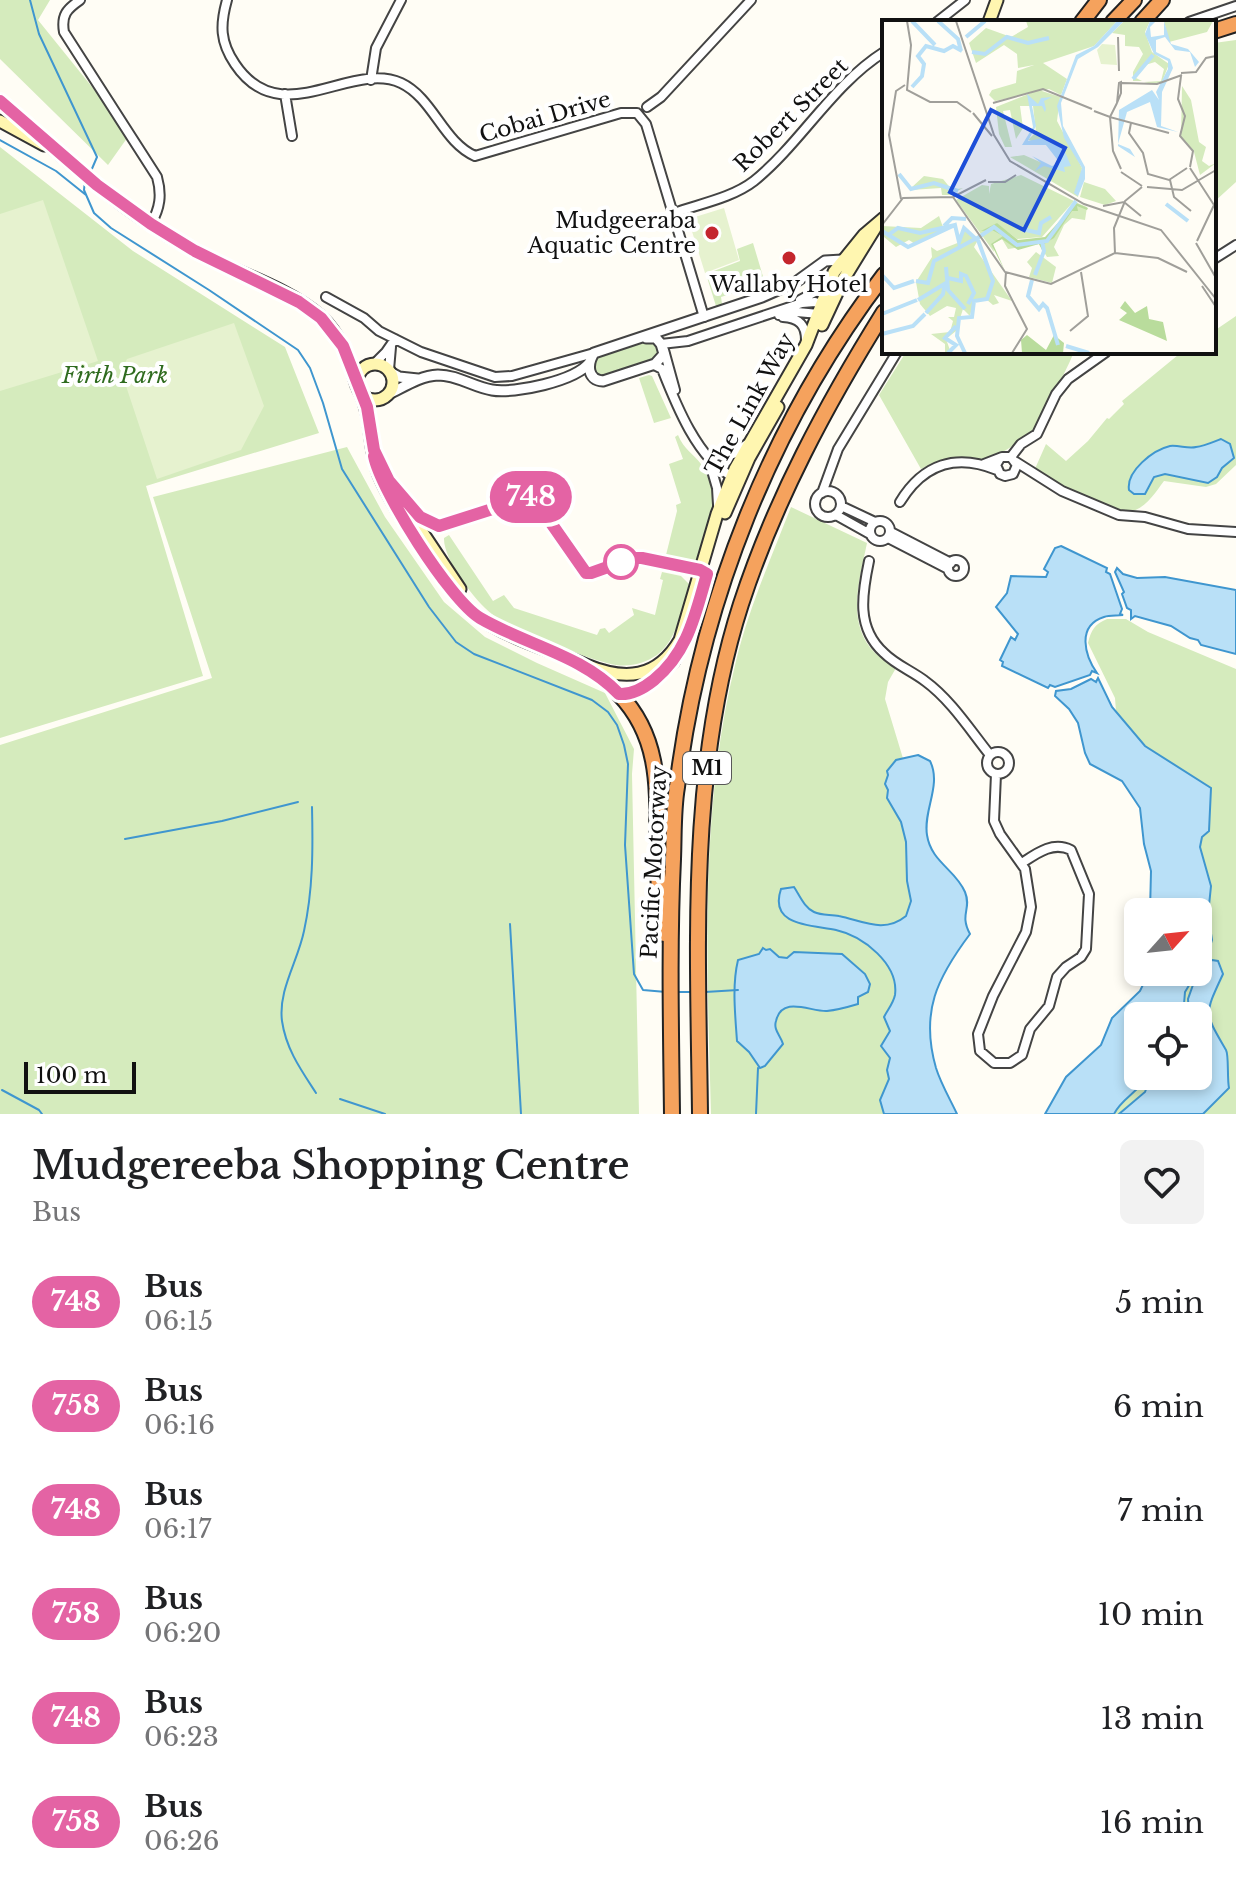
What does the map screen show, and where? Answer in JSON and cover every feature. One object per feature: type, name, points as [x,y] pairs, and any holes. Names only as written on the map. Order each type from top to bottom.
[{"type":"highway","points":[[1084,20],[1099,0]]},
{"type":"highway","points":[[1115,20],[1134,0]]},
{"type":"highway","points":[[1144,20],[1162,0]]},
{"type":"highway","points":[[1216,30],[1236,24]]},
{"type":"highway","name":"Pacific Motorway","points":[[672,1114],[670,962],[676,789],[691,693],[738,540],[779,444],[841,335],[882,278]]},
{"type":"highway","name":"Pacific Motorway","points":[[700,1114],[699,874],[705,782],[718,698],[741,603],[801,456],[882,315]]},
{"type":"highway","points":[[619,694],[642,726],[654,759],[660,905],[670,962]]},
{"type":"main road","points":[[0,101],[94,182],[151,224],[195,251],[308,307],[357,359],[373,364],[389,371],[393,385],[386,396],[372,399],[359,389],[359,373],[373,364]]},
{"type":"main road","points":[[0,121],[56,150]]},
{"type":"main road","points":[[619,694],[629,694],[649,683],[677,657],[689,632],[702,573],[724,516],[736,473],[796,377],[823,310],[828,284],[842,260],[881,221]]},
{"type":"main road","points":[[823,310],[881,221]]},
{"type":"main road","name":"The Link Way","points":[[343,346],[372,432],[379,473],[461,603],[493,625],[577,662],[620,675],[643,673],[657,666],[671,654],[680,640],[717,514],[747,444],[806,345],[823,310]]},
{"type":"main road","name":"The Link Way","points":[[372,432],[376,412],[386,396]]},
{"type":"main road","name":"The Link Way","points":[[374,450],[420,537]]},
{"type":"main road","points":[[393,489],[424,521],[439,526]]},
{"type":"main road","name":"The Link Way","points":[[577,662],[619,694]]},
{"type":"street","points":[[80,0],[67,9],[62,21],[64,32],[157,177],[160,201],[151,224]]},
{"type":"street","points":[[227,0],[221,31],[225,46],[235,64],[253,84],[270,92],[285,94],[292,136]]},
{"type":"street","points":[[371,80],[376,48],[401,0]]},
{"type":"street","points":[[647,107],[661,97],[751,0]]},
{"type":"street","points":[[940,20],[965,0]]},
{"type":"street","points":[[1195,20],[1236,6]]},
{"type":"street","name":"Robert Street","points":[[674,213],[724,196],[755,181],[858,72],[882,54]]},
{"type":"street","name":"Cobai Drive","points":[[285,94],[371,80],[396,81],[409,88],[458,144],[475,156],[621,113],[634,112],[646,124],[674,213]]},
{"type":"street","points":[[674,213],[704,317]]},
{"type":"street","points":[[1216,258],[1236,245]]},
{"type":"street","points":[[326,297],[393,343],[502,378],[592,357],[764,296],[801,280],[825,261],[842,260]]},
{"type":"street","points":[[766,318],[828,284]]},
{"type":"street","points":[[777,311],[804,302],[815,302],[823,310]]},
{"type":"street","points":[[568,376],[603,381],[688,341],[766,318],[823,310]]},
{"type":"street","points":[[766,318],[788,317],[798,321],[805,329],[806,345]]},
{"type":"street","points":[[670,329],[661,353],[662,369],[669,389],[696,439],[715,466],[736,473]]},
{"type":"street","points":[[646,338],[654,338],[681,410]]},
{"type":"street","points":[[373,364],[393,343]]},
{"type":"street","points":[[393,343],[389,371],[399,377],[449,376],[486,389],[506,391],[568,376],[585,368],[592,357]]},
{"type":"street","points":[[889,535],[883,542],[877,541],[836,515],[826,517],[817,511],[815,501],[827,492],[829,474],[838,449],[896,354]]},
{"type":"street","points":[[1013,459],[1021,444],[1037,434],[1056,394],[1068,379],[1103,354]]},
{"type":"street","points":[[592,357],[590,372],[596,379]]},
{"type":"street","points":[[386,396],[418,379]]},
{"type":"street","points":[[710,457],[733,454],[747,444]]},
{"type":"street","points":[[710,457],[718,491],[717,514]]},
{"type":"street","points":[[1013,459],[1017,468],[1013,474]]},
{"type":"street","points":[[900,502],[918,478],[935,467],[1013,459],[1033,475],[1076,498],[1119,515],[1145,517],[1199,531],[1236,532]]},
{"type":"street","points":[[997,470],[999,460]]},
{"type":"street","points":[[983,464],[1005,476],[1033,475]]},
{"type":"street","points":[[827,492],[839,497],[841,506],[836,515]]},
{"type":"street","points":[[841,506],[875,522],[886,522],[889,535],[949,566]]},
{"type":"street","points":[[870,534],[870,527],[875,522]]},
{"type":"street","points":[[869,561],[861,603],[872,639],[883,653],[926,681],[949,703],[990,755],[988,767],[996,774]]},
{"type":"street","points":[[990,755],[999,753],[1008,759],[1005,771],[996,774]]},
{"type":"street","points":[[996,774],[993,805],[996,826],[1022,863],[1030,887],[1030,922],[978,1034],[980,1051],[997,1064],[1010,1063],[1022,1055],[1031,1027],[1049,1006],[1057,977],[1081,957],[1086,947],[1088,891],[1071,850],[1050,848],[1022,863]]},
{"type":"green space","points":[[0,0],[50,0],[38,20],[130,134],[108,165],[0,59]]},
{"type":"green space","points":[[1236,40],[1236,182],[1216,200],[1216,43]]},
{"type":"green space","name":"Firth Park","points":[[0,147],[133,251],[285,347],[319,433],[146,486],[203,676],[0,738]]},
{"type":"green space","points":[[43,200],[98,361],[0,391],[0,214]]},
{"type":"green space","name":"Mudgeeraba Aquatic Centre","points":[[724,208],[739,260],[705,273],[690,225],[695,217]]},
{"type":"green space","points":[[753,243],[765,283],[721,297],[722,304],[716,306],[706,274],[740,261],[737,249]]},
{"type":"green space","points":[[1236,316],[1236,465],[1216,484],[1206,487],[1164,481],[1144,505],[1127,512],[1094,502],[1034,471],[1046,444],[1066,461],[1124,404],[1122,401],[1180,354],[1216,354],[1216,330]]},
{"type":"green space","points":[[234,323],[264,406],[241,450],[157,479],[121,371],[127,359]]},
{"type":"green space","points":[[647,340],[657,345],[657,359],[601,377],[594,370],[596,357]]},
{"type":"green space","points":[[905,354],[1073,354],[1031,435],[988,458],[947,459],[921,469],[879,395]]},
{"type":"green space","points":[[649,375],[671,418],[654,423],[639,378]]},
{"type":"green space","points":[[678,435],[701,464],[712,491],[709,527],[700,554],[693,563],[666,555],[676,505],[681,503],[669,464],[683,459],[675,437]]},
{"type":"green space","points":[[347,447],[385,517],[444,602],[485,637],[605,693],[634,749],[639,1114],[0,1114],[0,745],[212,678],[153,497]]},
{"type":"green space","points":[[791,507],[867,543],[857,600],[860,628],[875,653],[896,668],[888,682],[885,699],[905,765],[923,1114],[711,1114],[707,944],[716,773],[724,717],[741,641]]},
{"type":"green space","points":[[449,535],[493,601],[504,595],[514,608],[597,635],[600,629],[605,628],[609,633],[634,615],[632,608],[655,615],[662,572],[681,576],[689,584],[675,632],[657,655],[627,665],[589,657],[533,636],[492,614],[477,600],[449,557],[444,538]]},
{"type":"green space","points":[[1107,619],[1126,619],[1148,632],[1236,669],[1236,1114],[1082,1114],[1124,1086],[1124,1090],[1212,1090],[1212,1002],[1151,1002],[1161,986],[1212,986],[1212,898],[1193,898],[1172,835],[1119,751],[1115,698],[1088,643],[1099,623]]},
{"type":"water","points":[[1221,439],[1230,444],[1234,458],[1208,483],[1165,474],[1154,477],[1145,494],[1134,494],[1129,490],[1136,469],[1156,452],[1170,446],[1190,448]]},
{"type":"water","points":[[1061,546],[1107,568],[1122,609],[1120,614],[1123,615],[1104,617],[1089,627],[1087,650],[1097,673],[1092,671],[1090,675],[1048,688],[1002,666],[1000,660],[1011,637],[1015,640],[1018,634],[996,607],[1007,593],[1011,576],[1046,577],[1048,572],[1044,569],[1055,548]]},
{"type":"water","points":[[1117,568],[1123,574],[1137,578],[1165,577],[1236,590],[1236,654],[1201,645],[1198,640],[1171,626],[1135,616],[1131,619],[1131,610],[1127,608],[1115,572]]},
{"type":"water","points":[[1098,678],[1112,707],[1145,746],[1211,788],[1209,831],[1202,837],[1200,847],[1211,886],[1210,898],[1150,898],[1151,871],[1140,808],[1122,781],[1090,764],[1078,723],[1055,696],[1056,691],[1071,689],[1091,679],[1096,682]]},
{"type":"water","points":[[918,755],[930,761],[933,770],[926,826],[929,844],[961,884],[967,898],[966,921],[970,934],[941,981],[931,1013],[930,1030],[936,1068],[957,1114],[884,1114],[880,1100],[889,1079],[887,1070],[890,1058],[881,1046],[890,1031],[884,1017],[895,995],[891,973],[868,945],[846,933],[795,922],[781,911],[779,901],[781,889],[794,887],[805,904],[817,913],[881,925],[906,916],[911,901],[906,842],[901,822],[887,798],[885,784],[887,771],[896,760]]},
{"type":"water","points":[[763,948],[787,958],[794,952],[842,954],[865,974],[870,984],[868,992],[858,997],[858,1004],[827,1011],[798,1007],[784,1009],[775,1024],[783,1044],[760,1068],[737,1041],[735,989],[738,960],[759,954]]},
{"type":"water","points":[[1212,960],[1218,961],[1223,974],[1211,1002],[1188,1002],[1193,986],[1212,986]]},
{"type":"water","points":[[1142,986],[1189,986],[1184,1002],[1129,1002]]},
{"type":"water","points":[[1124,1006],[1124,1090],[1136,1090],[1114,1114],[1045,1114],[1066,1077],[1101,1045],[1112,1018]]},
{"type":"water","points":[[1212,1024],[1227,1053],[1229,1088],[1203,1114],[1119,1114],[1145,1092],[1212,1090]]},
{"type":"waterway","points":[[30,0],[39,34],[97,157],[91,171]]},
{"type":"waterway","points":[[0,140],[56,171],[86,195]]},
{"type":"waterway","points":[[85,180],[84,190],[94,213],[111,228],[298,350],[310,368],[323,403],[342,469],[429,607],[456,642],[474,654],[592,700],[608,712],[617,725],[628,764],[625,845],[634,974],[643,990],[666,992]]},
{"type":"waterway","points":[[125,839],[222,821],[298,802]]},
{"type":"waterway","points":[[312,807],[312,870],[307,916],[283,998],[282,1021],[291,1050],[316,1093]]},
{"type":"waterway","points":[[510,924],[521,1114]]},
{"type":"waterway","points":[[705,992],[738,990]]},
{"type":"waterway","points":[[677,992],[690,992]]},
{"type":"waterway","points":[[756,1114],[758,1068]]},
{"type":"waterway","points":[[2,1090],[42,1114]]},
{"type":"waterway","points":[[340,1099],[385,1114]]},
{"type":"bus line","name":"748","points":[[0,101],[97,185],[151,224],[195,251],[299,302],[321,318],[343,346],[365,402],[374,450],[382,470],[393,489],[424,521],[439,526],[530,497],[534,498],[586,573],[642,558],[707,574],[694,620],[677,657],[640,689],[619,694],[577,662],[527,642],[476,616],[457,597],[406,522],[389,494],[374,456]]},
{"type":"place","name":"Mudgeeraba Aquatic Centre","points":[[712,233]]},
{"type":"place","name":"Wallaby Hotel","points":[[789,258]]}]
